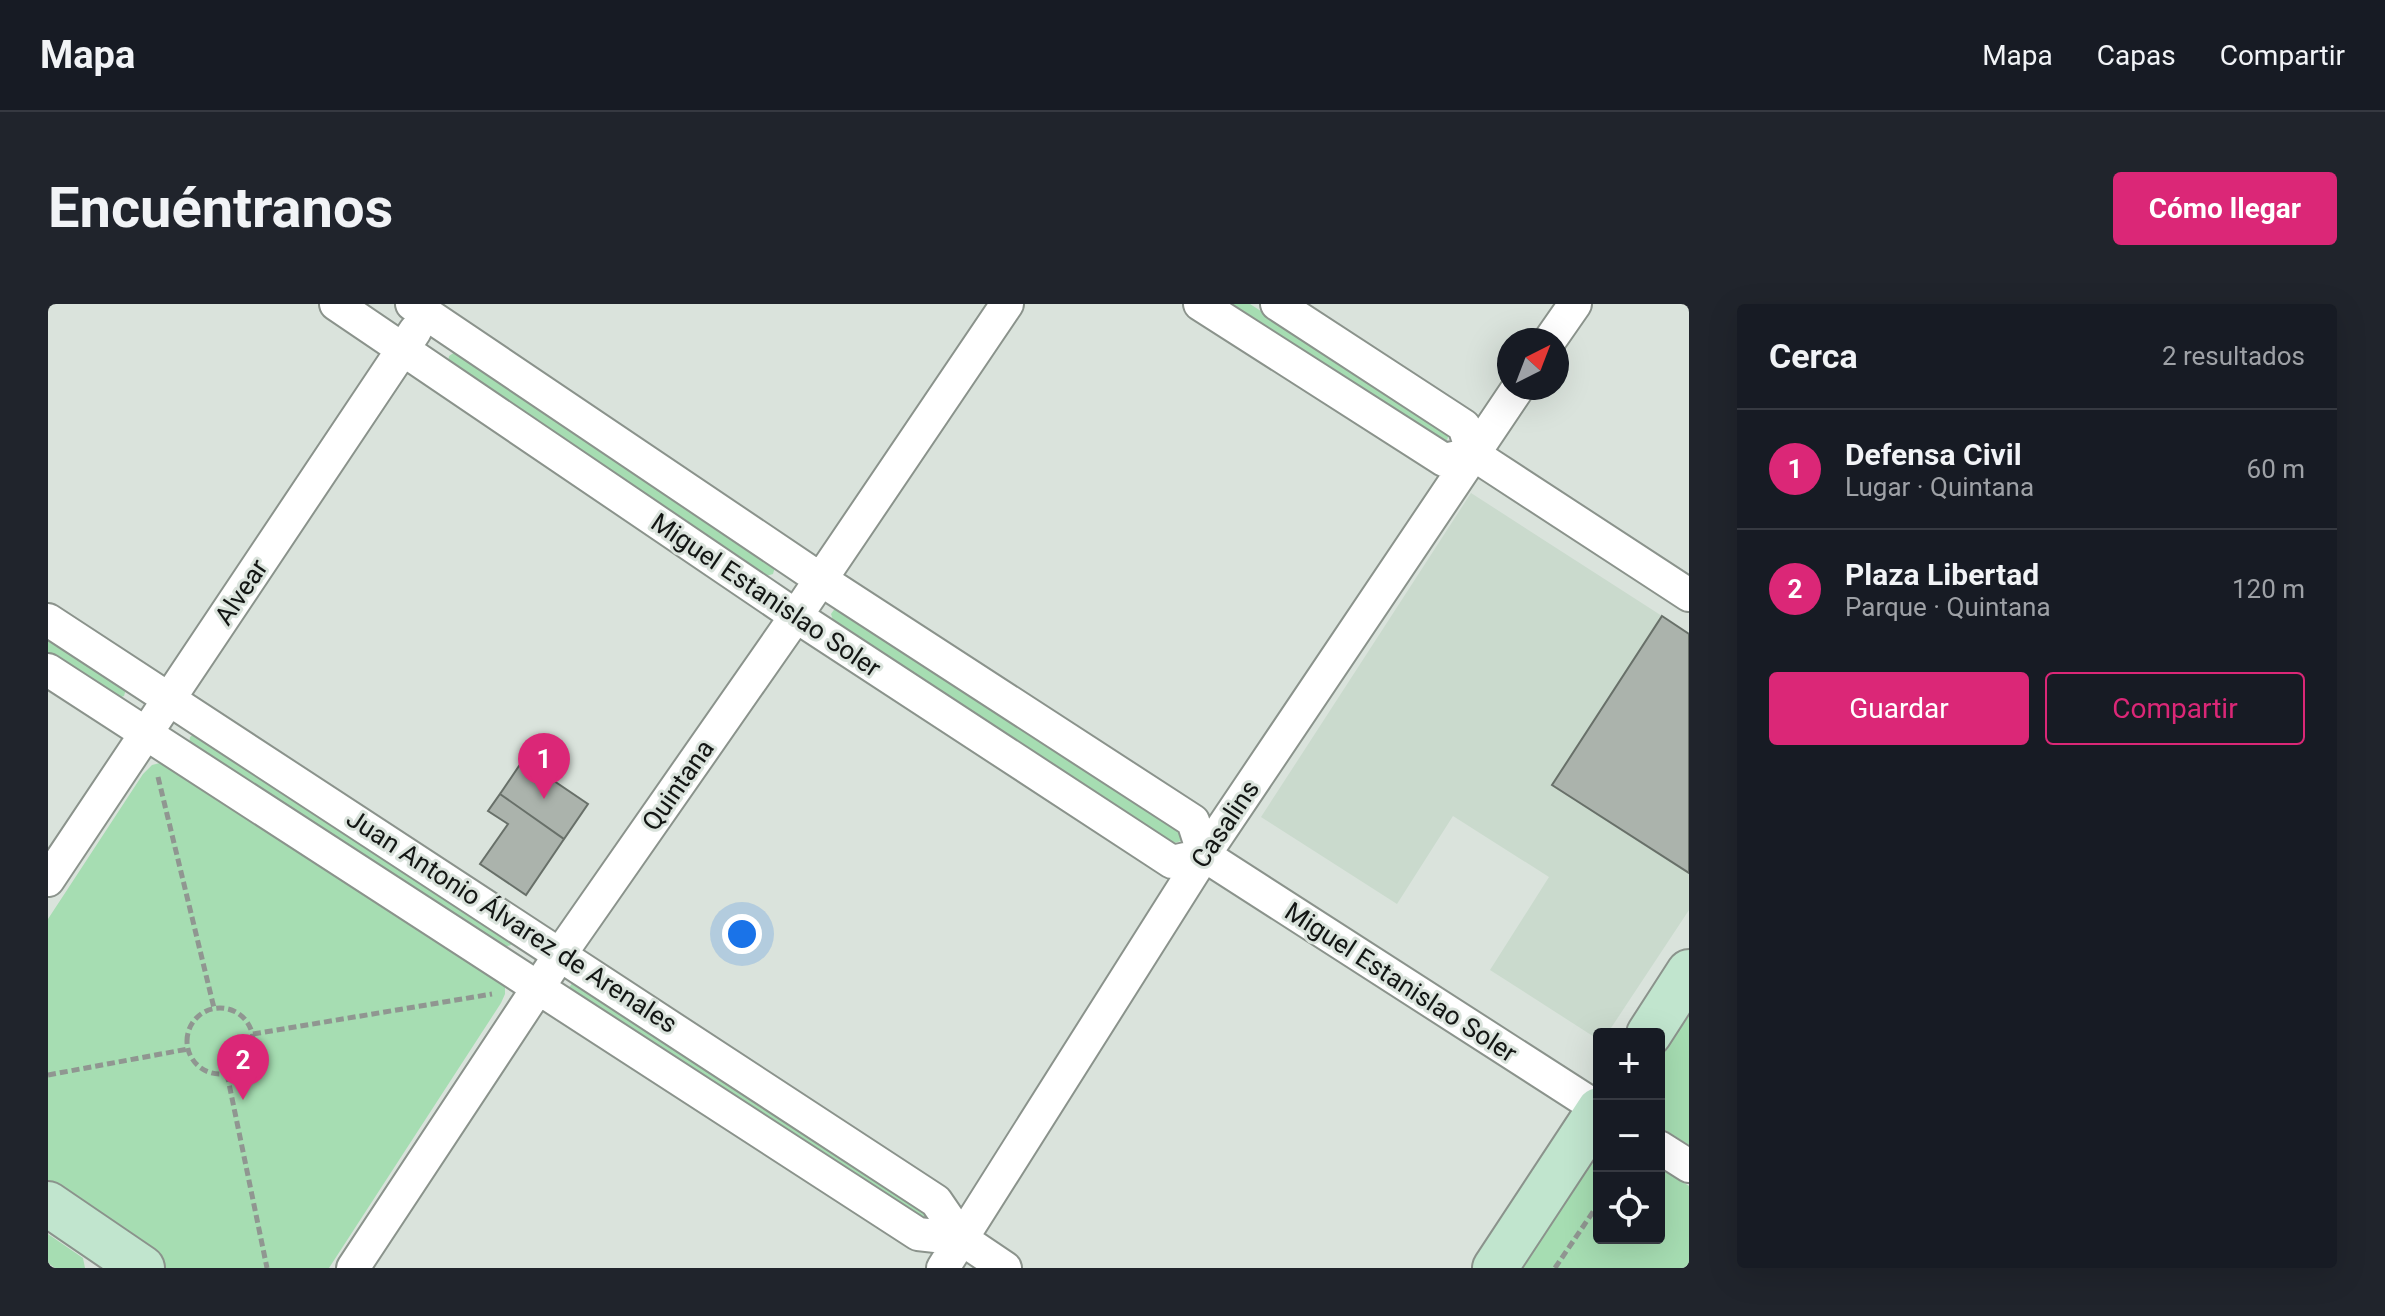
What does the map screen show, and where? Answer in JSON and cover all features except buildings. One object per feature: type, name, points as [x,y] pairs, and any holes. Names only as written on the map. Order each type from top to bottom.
[{"type":"main road","points":[[1653,1028],[1689,972]]},
{"type":"main road","points":[[1495,1268],[1593,1119]]},
{"type":"main road","points":[[48,1204],[120,1262]]},
{"type":"street","name":"Miguel Estanislao Soler","points":[[336,304],[796,616],[1172,862],[1204,855]]},
{"type":"street","name":"Quintana","points":[[353,1268],[561,953],[796,616],[1007,304]]},
{"type":"street","points":[[1200,304],[1444,460],[1473,454]]},
{"type":"street","points":[[1277,304],[1464,426],[1473,454],[1689,595]]},
{"type":"street","points":[[1558,328],[1575,304]]},
{"type":"street","name":"Miguel Estanislao Soler","points":[[424,307],[820,579],[1193,821],[1204,855],[1593,1106]]},
{"type":"street","name":"Alvear","points":[[48,880],[403,350],[424,307]]},
{"type":"street","name":"Casalins","points":[[943,1268],[1204,855],[1510,400]]},
{"type":"street","name":"Juan Antonio Álvarez de Arenales","points":[[48,620],[936,1201],[962,1239],[1005,1268]]},
{"type":"street","name":"Juan Antonio Álvarez de Arenales","points":[[48,670],[918,1234],[962,1239]]},
{"type":"street","points":[[1665,1151],[1689,1166]]},
{"type":"path","points":[[148,733],[214,1008]]},
{"type":"path","points":[[253,1034],[540,987]]},
{"type":"path","points":[[214,1008],[224,1008],[242,1016],[253,1034],[254,1044],[245,1063],[227,1074],[217,1074],[198,1066],[188,1049],[190,1028],[204,1012],[214,1008]]},
{"type":"path","points":[[48,1075],[188,1049]]},
{"type":"path","points":[[227,1074],[267,1268]]},
{"type":"path","points":[[1555,1268],[1593,1212]]},
{"type":"shaded area","points":[[1471,493],[1662,616],[1553,785],[1689,873],[1689,910],[1611,1028],[1593,1028],[1593,1036],[1490,970],[1549,877],[1453,816],[1397,904],[1261,817]]},
{"type":"green space","points":[[1217,304],[1250,304],[1446,430],[1447,439],[1443,444]]},
{"type":"green space","points":[[455,352],[775,567],[773,574],[763,577],[448,364],[449,356]]},
{"type":"green space","points":[[836,607],[1181,829],[1181,841],[1171,844],[834,623],[831,614]]},
{"type":"green space","points":[[48,635],[126,689],[124,696],[115,699],[48,656]]},
{"type":"green space","points":[[194,734],[512,942],[511,945],[501,948],[189,746],[190,737]]},
{"type":"green space","points":[[164,762],[505,985],[501,1003],[329,1268],[152,1268],[48,1197],[48,919],[143,774],[152,765]]},
{"type":"green space","points":[[573,982],[931,1213],[926,1222],[568,989]]},
{"type":"green space","points":[[1689,1007],[1689,1145],[1665,1130],[1665,1045]]},
{"type":"green space","points":[[1593,1154],[1593,1244],[1665,1244],[1665,1171],[1689,1186],[1689,1268],[1516,1268]]},
{"type":"green space","points":[[48,1234],[83,1258],[85,1268],[55,1268],[48,1263]]},
{"type":"place","name":"Defensa Civil","points":[[544,799]]},
{"type":"place","name":"Plaza Libertad","points":[[243,1100]]}]
